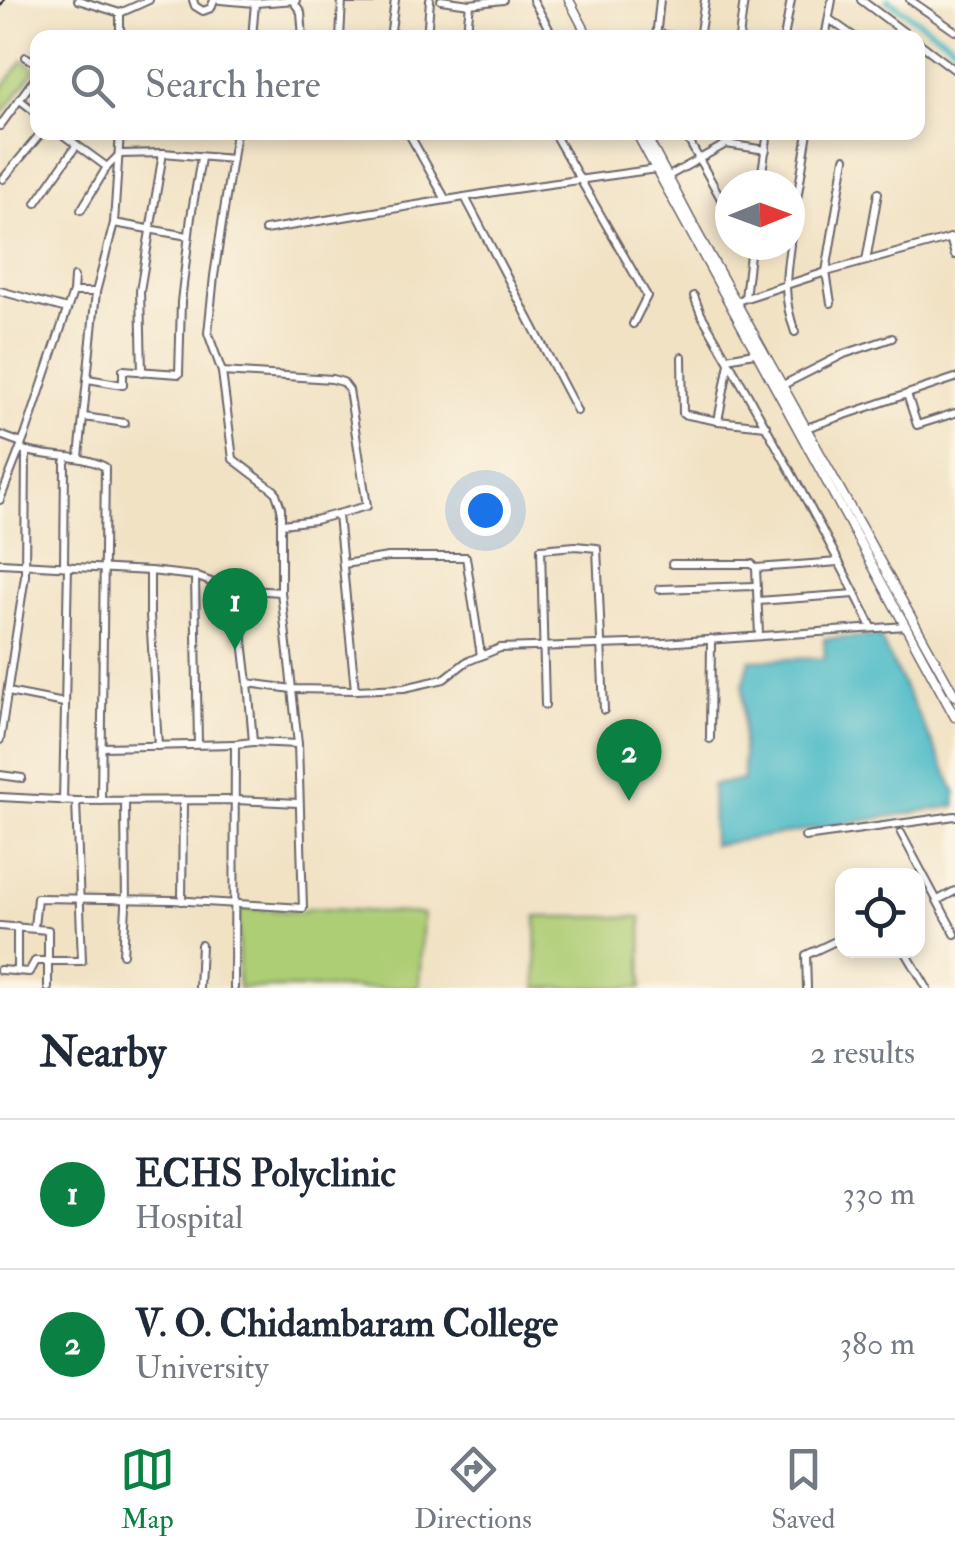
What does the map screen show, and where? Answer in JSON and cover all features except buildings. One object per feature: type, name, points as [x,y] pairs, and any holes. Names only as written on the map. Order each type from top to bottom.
[{"type":"main road","points":[[569,0],[586,30]]},
{"type":"main road","points":[[640,140],[754,352],[806,428],[911,625],[955,717]]},
{"type":"main road","points":[[648,140],[741,300],[779,387],[911,625],[955,696]]},
{"type":"street","points":[[78,0],[120,13],[148,0]]},
{"type":"street","points":[[193,0],[203,11],[217,0],[295,0],[302,12],[303,30]]},
{"type":"street","points":[[340,30],[342,0],[373,0]]},
{"type":"street","points":[[391,30],[395,0]]},
{"type":"street","points":[[428,30],[430,0]]},
{"type":"street","points":[[441,0],[503,0]]},
{"type":"street","points":[[533,0],[550,30]]},
{"type":"street","points":[[657,30],[660,0]]},
{"type":"street","points":[[701,30],[704,0]]},
{"type":"street","points":[[740,30],[744,0]]},
{"type":"street","points":[[785,30],[791,0]]},
{"type":"street","points":[[827,30],[832,0]]},
{"type":"street","points":[[861,0],[901,30]]},
{"type":"street","points":[[910,0],[955,31]]},
{"type":"street","points":[[467,30],[470,2]]},
{"type":"street","points":[[253,30],[255,3]]},
{"type":"street","points":[[120,13],[120,30]]},
{"type":"street","points":[[829,18],[845,30]]},
{"type":"street","points":[[925,48],[955,70]]},
{"type":"street","points":[[26,56],[30,59]]},
{"type":"street","points":[[0,126],[30,86]]},
{"type":"street","points":[[20,100],[30,108]]},
{"type":"street","points":[[3,179],[35,140]]},
{"type":"street","points":[[69,140],[107,167]]},
{"type":"street","points":[[79,457],[96,292],[114,223],[120,140]]},
{"type":"street","points":[[34,927],[36,898],[302,908],[298,744],[281,592],[281,508],[275,490],[232,458],[222,372],[208,333],[235,140]]},
{"type":"street","points":[[412,140],[446,200]]},
{"type":"street","points":[[558,140],[648,296],[634,324]]},
{"type":"street","points":[[688,140],[715,188]]},
{"type":"street","points":[[726,144],[727,140]]},
{"type":"street","points":[[763,170],[767,140]]},
{"type":"street","points":[[800,170],[806,140]]},
{"type":"street","points":[[667,177],[726,144],[766,150]]},
{"type":"street","points":[[36,203],[76,146]]},
{"type":"street","points":[[142,372],[140,291],[163,153]]},
{"type":"street","points":[[81,210],[107,167],[120,154],[232,159]]},
{"type":"street","points":[[88,380],[123,385],[123,370],[179,374],[181,302],[200,158]]},
{"type":"street","points":[[831,303],[826,272],[846,158]]},
{"type":"street","points":[[265,230],[656,169]]},
{"type":"street","points":[[866,262],[878,193]]},
{"type":"street","points":[[465,197],[578,412]]},
{"type":"street","points":[[114,223],[188,236]]},
{"type":"street","points":[[747,260],[741,300],[952,238],[955,255]]},
{"type":"street","points":[[788,260],[784,287],[796,332]]},
{"type":"street","points":[[0,500],[23,448],[73,292],[74,277]]},
{"type":"street","points":[[0,291],[67,309]]},
{"type":"street","points":[[73,292],[96,292]]},
{"type":"street","points":[[694,296],[872,627]]},
{"type":"street","points":[[779,387],[844,354],[892,338]]},
{"type":"street","points":[[728,360],[754,352]]},
{"type":"street","points":[[682,357],[682,414],[766,426]]},
{"type":"street","points":[[718,421],[728,360]]},
{"type":"street","points":[[222,372],[332,379],[344,382],[349,390],[367,506],[282,524]]},
{"type":"street","points":[[806,428],[955,378]]},
{"type":"street","points":[[907,394],[917,425],[955,413]]},
{"type":"street","points":[[84,417],[125,424]]},
{"type":"street","points":[[0,435],[23,448],[79,457],[106,467],[100,802]]},
{"type":"street","points":[[0,740],[26,564],[23,448]]},
{"type":"street","points":[[63,801],[67,458]]},
{"type":"street","points":[[338,515],[355,690]]},
{"type":"street","points":[[545,704],[541,550],[596,548],[604,710]]},
{"type":"street","points":[[344,564],[388,557],[466,557],[481,656]]},
{"type":"street","points":[[672,564],[752,564],[756,568],[839,562]]},
{"type":"street","points":[[0,563],[150,571],[195,576],[242,589],[281,592]]},
{"type":"street","points":[[756,568],[759,635]]},
{"type":"street","points":[[150,571],[158,746]]},
{"type":"street","points":[[195,576],[198,744]]},
{"type":"street","points":[[659,588],[756,586]]},
{"type":"street","points":[[242,589],[253,742]]},
{"type":"street","points":[[758,602],[855,594]]},
{"type":"street","points":[[248,683],[292,689],[404,688],[444,679],[466,662],[500,648],[603,646],[911,625]]},
{"type":"street","points":[[710,739],[711,638]]},
{"type":"street","points":[[8,692],[64,703]]},
{"type":"street","points":[[234,988],[235,744]]},
{"type":"street","points":[[102,748],[298,744]]},
{"type":"street","points":[[0,775],[22,778]]},
{"type":"street","points":[[0,798],[298,803]]},
{"type":"street","points":[[0,970],[29,972],[33,962],[82,961],[76,801]]},
{"type":"street","points":[[124,954],[125,802]]},
{"type":"street","points":[[182,901],[184,802]]},
{"type":"street","points":[[805,837],[955,816]]},
{"type":"street","points":[[902,833],[955,934]]},
{"type":"street","points":[[938,900],[955,891]]},
{"type":"street","points":[[944,912],[955,905]]},
{"type":"street","points":[[0,926],[48,930],[48,988]]},
{"type":"street","points":[[17,972],[18,926]]},
{"type":"street","points":[[807,988],[806,956],[835,942]]},
{"type":"street","points":[[199,988],[202,946]]},
{"type":"street","points":[[910,958],[927,988]]},
{"type":"green space","points":[[23,60],[30,65],[30,77],[0,117],[0,91]]},
{"type":"green space","points":[[239,908],[423,914],[419,988],[238,988]]},
{"type":"green space","points":[[536,917],[641,917],[642,988],[537,988]]},
{"type":"water","points":[[879,636],[945,769],[955,792],[955,806],[713,845],[712,785],[743,780],[743,686],[750,660],[825,658],[824,639]]},
{"type":"waterway","points":[[888,0],[955,46]]},
{"type":"railway","points":[[0,6],[4,0]]},
{"type":"place","name":"ECHS Polyclinic","points":[[235,650]]},
{"type":"place","name":"V. O. Chidambaram College","points":[[629,801]]}]
